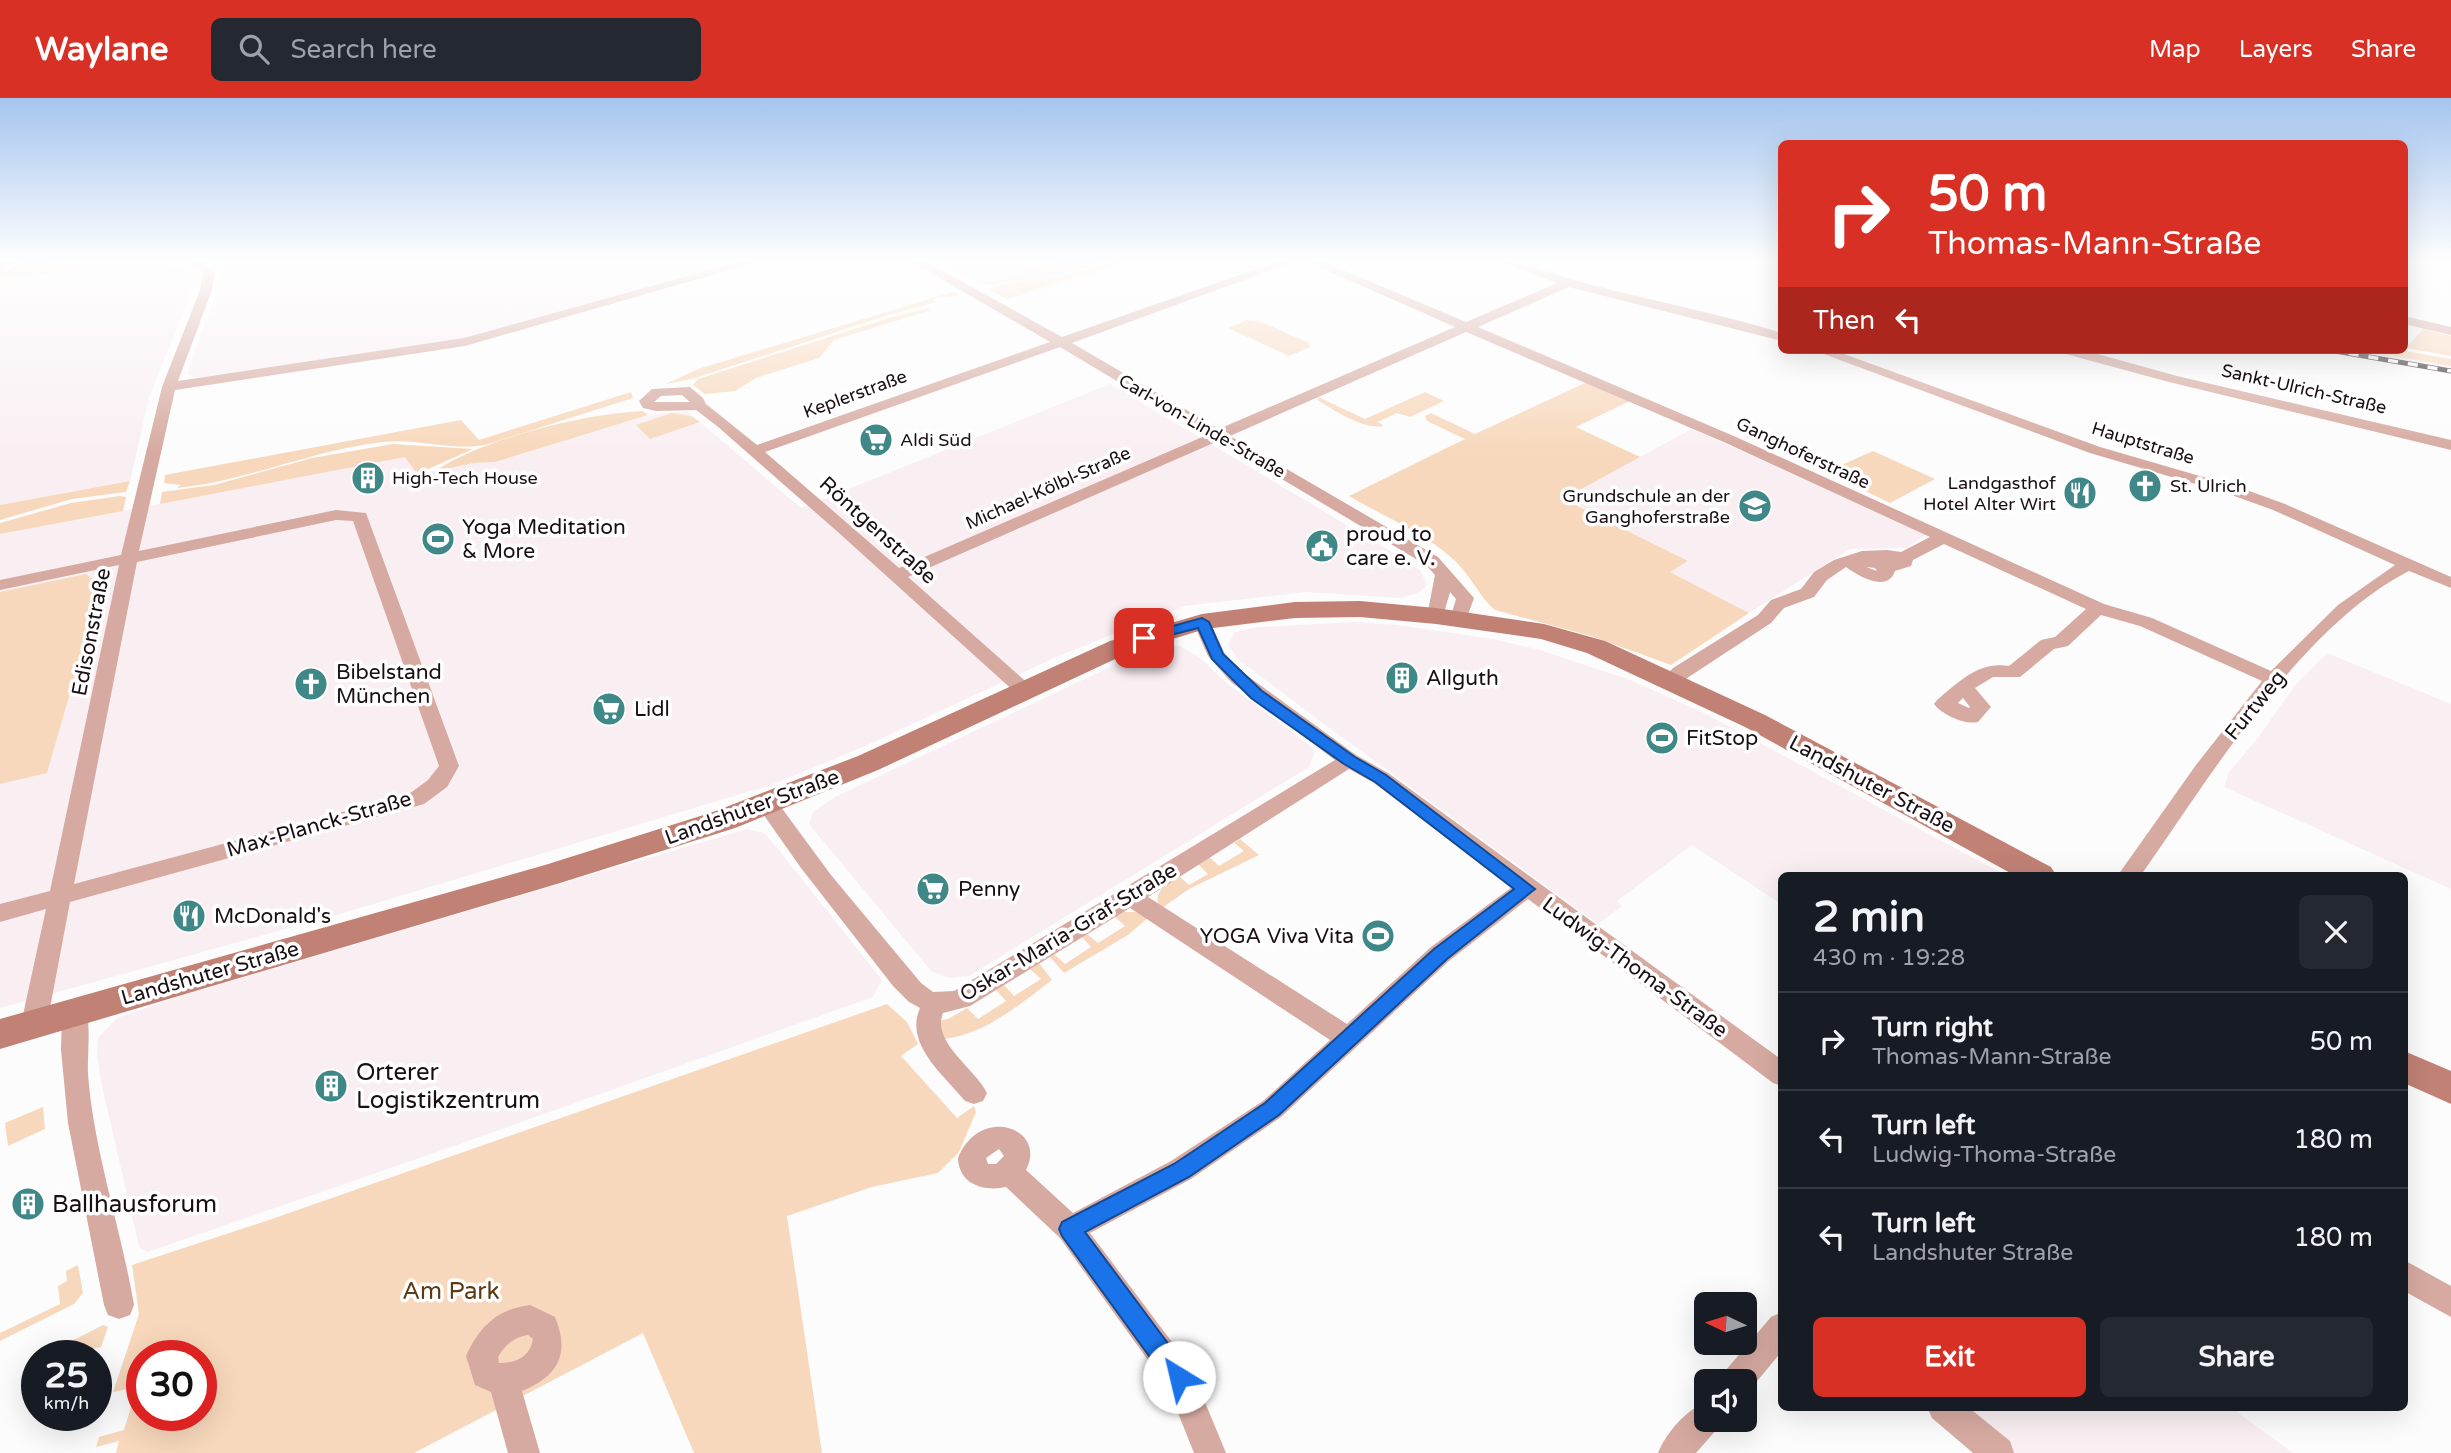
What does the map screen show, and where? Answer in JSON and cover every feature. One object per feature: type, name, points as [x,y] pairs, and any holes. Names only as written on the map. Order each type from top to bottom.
[{"type":"main road","name":"Landshuter Straße","points":[[0,1034],[549,874],[767,804],[868,763],[1119,647],[1202,622],[1260,613],[1360,609],[1447,618],[1498,626],[1539,641],[1627,662],[1755,721],[2034,872]]},
{"type":"main road","points":[[2408,1068],[2451,1088]]},
{"type":"street","name":"Edisonstraße","points":[[34,1024],[129,558],[169,387],[193,325]]},
{"type":"street","points":[[169,387],[465,342],[525,325]]},
{"type":"street","name":"Carl-von-Linde-Straße","points":[[1031,325],[1432,561],[1444,575],[1447,618]]},
{"type":"street","name":"Keplerstraße","points":[[754,451],[1108,325]]},
{"type":"street","name":"Ganghoferstraße","points":[[1463,325],[1731,440],[2098,608],[2146,622],[2274,680]]},
{"type":"street","name":"Michael-Kölbl-Straße","points":[[895,576],[1471,325]]},
{"type":"street","points":[[1743,325],[1778,336]]},
{"type":"street","points":[[2426,325],[2451,331]]},
{"type":"street","name":"Hauptstraße","points":[[1832,354],[2095,450],[2279,507],[2451,583]]},
{"type":"street","points":[[1846,359],[1854,354]]},
{"type":"street","name":"Sankt-Ulrich-Straße","points":[[2082,354],[2174,379],[2451,445]]},
{"type":"street","name":"Röntgenstraße","points":[[699,406],[754,451],[1024,690]]},
{"type":"street","name":"Max-Planck-Straße","points":[[0,913],[416,799],[433,789],[445,777],[449,766],[360,517],[336,515],[129,558]]},
{"type":"street","points":[[1671,680],[1765,619],[1772,606],[1783,599],[1808,593],[1814,581],[1853,562],[1888,561],[1942,538]]},
{"type":"street","points":[[0,585],[129,558]]},
{"type":"street","name":"Furtweg","points":[[2131,872],[2199,777],[2274,680],[2320,629],[2398,569],[2410,564]]},
{"type":"street","points":[[1965,688],[1982,672],[1998,669],[2013,673],[2048,644],[2060,642],[2098,608]]},
{"type":"street","name":"Ludwig-Thoma-Straße","points":[[1202,622],[1217,656],[1237,678],[1349,760],[1391,786],[1527,889],[1608,945],[1778,1071]]},
{"type":"street","name":"Oskar-Maria-Graf-Straße","points":[[767,804],[842,905],[909,986],[922,998],[935,1003],[961,999],[1033,957],[1349,760]]},
{"type":"street","points":[[1070,1229],[1181,1170],[1272,1109],[1440,954],[1527,889]]},
{"type":"street","points":[[1129,896],[1349,1039]]},
{"type":"street","points":[[935,1003],[928,1019],[929,1038],[974,1093]]},
{"type":"street","points":[[75,1012],[79,1117],[115,1272],[119,1305]]},
{"type":"street","points":[[1009,1172],[1070,1229],[1179,1377],[1210,1453]]},
{"type":"street","points":[[2408,1277],[2451,1304]]},
{"type":"street","points":[[1747,1369],[1778,1332]]},
{"type":"street","points":[[504,1381],[524,1453]]},
{"type":"street","points":[[1948,1411],[1998,1453]]},
{"type":"street","points":[[1674,1453],[1694,1431]]},
{"type":"shaded area","points":[[0,325],[178,325],[149,397],[130,481],[0,505]]},
{"type":"shaded area","points":[[205,325],[517,325],[479,336],[205,377],[188,374]]},
{"type":"shaded area","points":[[2342,354],[2381,354],[2451,366],[2451,373]]},
{"type":"shaded area","points":[[1110,384],[1407,561],[1420,570],[1427,585],[1418,593],[1400,598],[1306,592],[1184,606],[1056,657],[863,747],[771,785],[340,914],[0,1008],[0,534],[405,457],[417,474],[474,463],[495,462],[648,415],[687,411],[801,508]]},
{"type":"shaded area","name":"Grundschule an der Ganghoferstraße","points":[[1692,429],[1927,534],[1907,548],[1850,549],[1749,613],[1670,572],[1687,561],[1562,499]]},
{"type":"shaded area","points":[[1354,622],[1398,625],[1493,639],[1536,649],[1628,679],[1706,714],[1999,872],[1778,872],[1778,902],[1692,845],[1617,901],[1622,906],[1598,924],[1238,659],[1228,645],[1235,632],[1258,627]]},
{"type":"shaded area","points":[[1170,646],[1180,646],[1199,657],[1228,684],[1309,745],[1315,752],[1309,767],[969,976],[950,978],[932,972],[809,824],[813,812],[835,797],[1131,657]]},
{"type":"shaded area","points":[[2327,653],[2451,704],[2451,889],[2224,787],[2229,772],[2258,738],[2295,685]]},
{"type":"shaded area","points":[[747,829],[764,833],[775,845],[882,980],[873,997],[148,1252],[139,1247],[100,1077],[97,1052],[98,1038],[117,1018],[190,993]]},
{"type":"shaded area","points":[[1961,1411],[2235,1411],[2293,1453],[2012,1453]]},
{"type":"green space","points":[[843,325],[858,325],[692,379],[666,384],[698,369]]},
{"type":"green space","points":[[866,325],[882,325],[834,340],[819,358],[756,378],[735,391],[705,394],[693,385],[698,379]]},
{"type":"green space","points":[[1235,325],[1269,325],[1309,343],[1310,347],[1289,356],[1228,328]]},
{"type":"green space","points":[[2423,329],[2451,336],[2451,356],[2408,348]]},
{"type":"green space","points":[[2408,352],[2451,359],[2451,366],[2381,354],[2408,354]]},
{"type":"green space","points":[[1587,382],[1630,401],[1576,427],[1640,457],[1563,499],[1688,561],[1670,572],[1749,613],[1671,665],[1591,636],[1495,610],[1459,565],[1442,550],[1417,533],[1349,496],[1465,439],[1427,421],[1425,416],[1431,413],[1475,434]]},
{"type":"green space","points":[[631,392],[633,398],[485,445],[383,442],[203,484],[177,488],[181,485],[164,483],[165,475],[461,420],[479,440]]},
{"type":"green space","points":[[1425,392],[1444,401],[1410,417],[1397,413],[1378,422],[1384,426],[1359,422],[1318,400],[1318,397],[1365,419]]},
{"type":"green space","points":[[643,411],[648,415],[495,462],[474,463],[435,471],[480,448],[507,438],[592,417]]},
{"type":"green space","points":[[672,413],[691,416],[700,422],[650,439],[636,425]]},
{"type":"green space","points":[[393,444],[473,449],[417,474],[405,457],[160,504],[162,492],[214,485],[312,458]]},
{"type":"green space","points":[[1873,451],[1935,479],[1890,503],[1826,472]]},
{"type":"green space","points":[[130,481],[126,492],[72,499],[0,520],[0,505]]},
{"type":"green space","points":[[126,497],[123,511],[0,534],[0,523],[71,503]]},
{"type":"green space","points":[[86,574],[101,585],[47,773],[0,784],[0,592]]},
{"type":"green space","points":[[1240,839],[1259,855],[1189,889],[1162,908],[1158,904],[1160,891],[1179,876],[1189,885],[1208,874],[1198,864],[1209,857],[1219,866],[1244,851],[1234,843]]},
{"type":"green space","points":[[1120,912],[1135,912],[1149,917],[1128,935],[1064,973],[1050,957],[1054,954],[1065,964],[1091,947],[1082,937],[1087,934],[1098,943],[1125,926],[1114,916]]},
{"type":"green space","points":[[1039,963],[1052,980],[1002,1017],[975,1031],[945,1039],[936,1028],[938,1021],[948,1019],[967,1008],[978,1019],[1006,1001],[996,990],[1004,985],[1014,996],[1041,979],[1030,969]]},
{"type":"green space","name":"Am Park","points":[[887,1004],[907,1022],[918,1044],[901,1056],[957,1118],[974,1106],[976,1112],[959,1152],[938,1173],[872,1187],[787,1216],[822,1453],[694,1453],[643,1333],[414,1453],[116,1453],[119,1441],[96,1447],[99,1437],[124,1430],[126,1423],[126,1431],[217,1431],[217,1340],[130,1340],[139,1314],[132,1265],[269,1220]]},
{"type":"green space","points":[[43,1107],[45,1129],[8,1146],[5,1123]]},
{"type":"green space","points":[[78,1265],[83,1293],[74,1304],[0,1341],[0,1333],[60,1304],[58,1286],[67,1281],[66,1271]]},
{"type":"green space","points":[[103,1325],[108,1327],[103,1340],[74,1340]]},
{"type":"green space","name":"Am Park","points":[[126,1353],[126,1389],[113,1392]]},
{"type":"railway","points":[[2352,354],[2451,371]]},
{"type":"place","name":"Aldi Süd","points":[[876,440]]},
{"type":"place","name":"High-Tech House","points":[[368,478]]},
{"type":"place","name":"St. Ulrich","points":[[2145,486]]},
{"type":"place","name":"Landgasthof Hotel Alter Wirt","points":[[2080,493]]},
{"type":"place","name":"Grundschule an der Ganghoferstraße","points":[[1755,506]]},
{"type":"place","name":"Yoga Meditation & More","points":[[438,539]]},
{"type":"place","name":"proud to care e. V.","points":[[1322,546]]},
{"type":"place","name":"Allguth","points":[[1402,678]]},
{"type":"place","name":"Bibelstand München","points":[[311,684]]},
{"type":"place","name":"Lidl","points":[[609,709]]},
{"type":"place","name":"FitStop","points":[[1662,738]]},
{"type":"place","name":"Penny","points":[[933,889]]},
{"type":"place","name":"McDonald's","points":[[189,916]]},
{"type":"place","name":"YOGA Viva Vita","points":[[1378,936]]},
{"type":"place","name":"Orterer Logistikzentrum","points":[[331,1086]]},
{"type":"place","name":"Ballhausforum","points":[[28,1204]]},
{"type":"route","points":[[1144,638],[1202,622],[1207,637],[1226,668],[1256,694],[1349,760],[1381,778],[1527,889],[1440,954],[1272,1109],[1181,1170],[1070,1229],[1179,1377]]}]
